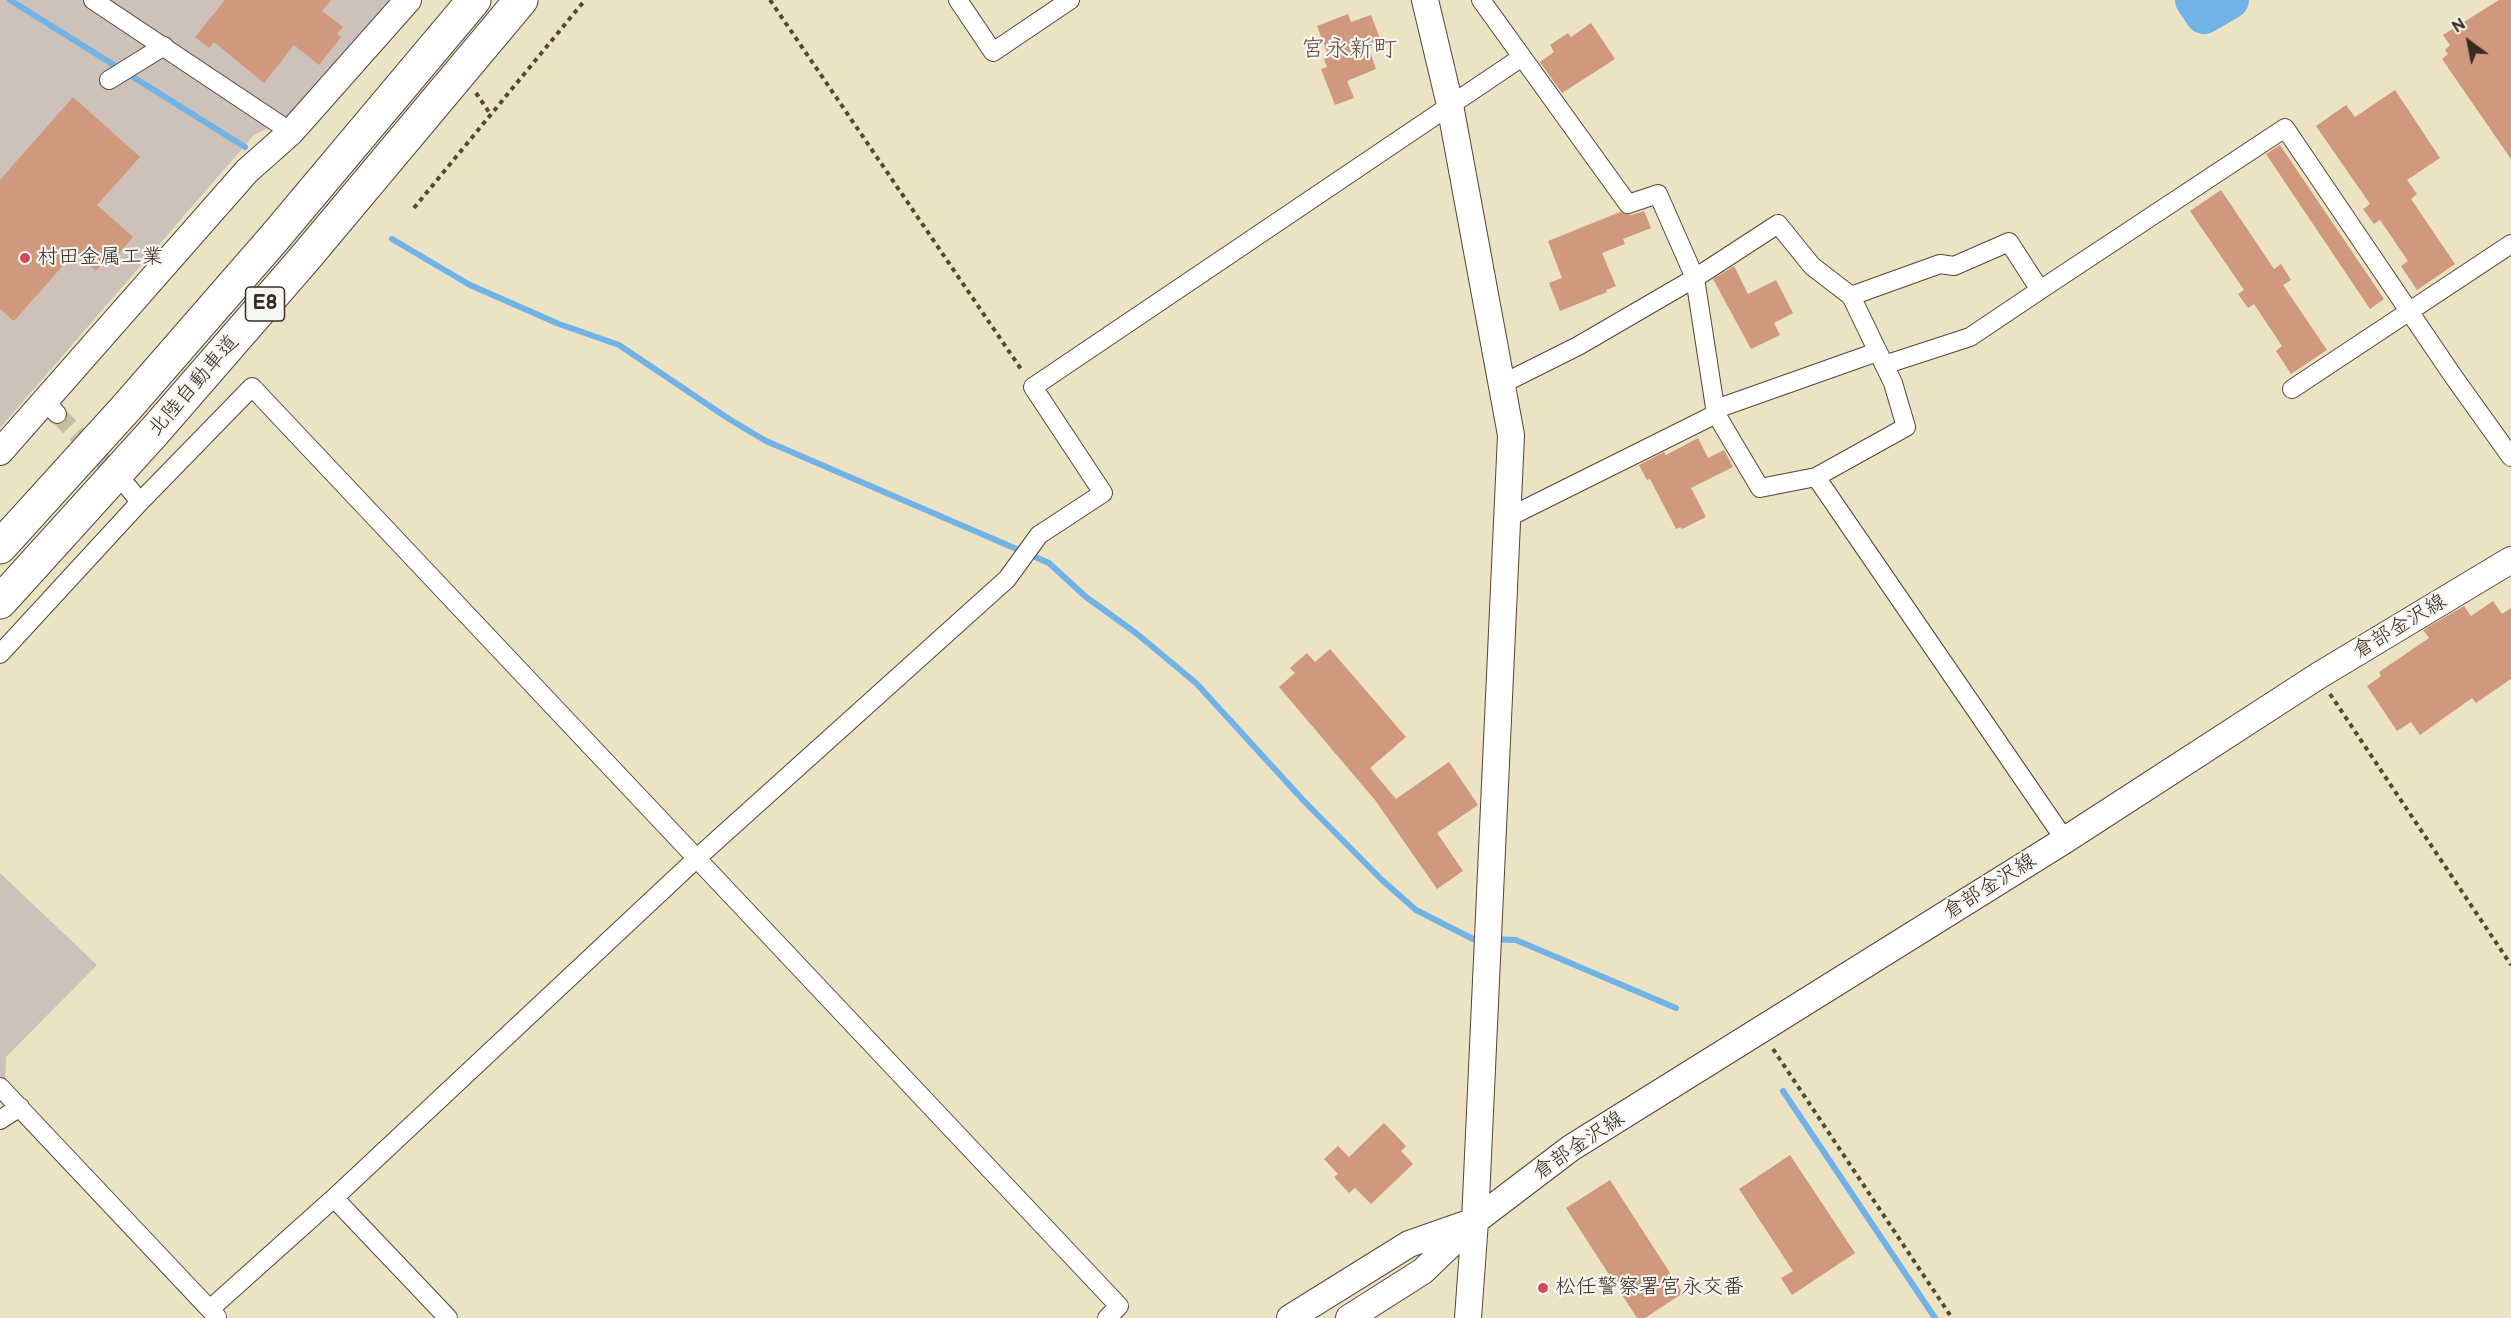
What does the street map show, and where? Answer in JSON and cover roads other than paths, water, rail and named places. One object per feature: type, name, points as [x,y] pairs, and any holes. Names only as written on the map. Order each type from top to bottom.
[{"type":"highway","name":"北陸自動車道","points":[[0,546],[127,407],[275,237],[474,0]]},
{"type":"highway","name":"北陸自動車道","points":[[0,602],[154,432],[298,266],[521,0]]},
{"type":"street","points":[[93,0],[157,50],[291,132]]},
{"type":"street","points":[[0,452],[52,408],[247,171],[291,132],[408,0]]},
{"type":"street","points":[[958,0],[993,52],[1070,0]]},
{"type":"street","points":[[1425,0],[1450,105],[1511,435],[1475,1221],[1468,1318]]},
{"type":"street","points":[[1481,0],[1628,204],[1658,195],[1695,278],[1716,411],[1760,488],[1816,477],[1906,427],[1893,383],[1851,296],[1812,266],[1779,224],[1695,278],[1578,346],[1502,384]]},
{"type":"street","points":[[110,80],[157,50]]},
{"type":"street","points":[[0,1087],[214,1314],[334,1198],[697,858],[1006,579],[1039,536],[1103,493],[1033,387],[1522,57]]},
{"type":"street","points":[[1507,518],[1716,411],[1881,358],[1970,337],[2285,128],[2511,457]]},
{"type":"street","points":[[1851,296],[1940,264],[1954,266],[2009,242],[2040,290]]},
{"type":"street","points":[[2292,389],[2511,244]]},
{"type":"street","points":[[0,654],[140,502],[252,387],[1119,1306],[1107,1318]]},
{"type":"street","points":[[1816,477],[2065,840]]},
{"type":"street","points":[[128,487],[140,502]]},
{"type":"street","name":"倉部金沢線","points":[[1349,1318],[1423,1271],[1475,1221],[1571,1148],[2065,840],[2318,676],[2511,560]]},
{"type":"street","points":[[0,1120],[20,1107]]},
{"type":"street","points":[[334,1198],[448,1318]]},
{"type":"street","name":"倉部金沢線","points":[[1290,1318],[1409,1244],[1475,1221]]},
{"type":"waterway","points":[[10,0],[245,147]]},
{"type":"waterway","points":[[2194,0],[2204,15],[2230,0]]},
{"type":"waterway","points":[[392,239],[470,285],[559,324],[619,345],[729,419],[766,441],[1049,563],[1086,597],[1136,633],[1196,683],[1303,800],[1382,880],[1416,910],[1473,939],[1482,939]]},
{"type":"waterway","points":[[1492,939],[1516,940],[1676,1008]]},
{"type":"waterway","points":[[1783,1091],[1935,1318]]},
{"type":"tunnel","points":[[57,414],[121,479]]},
{"type":"place","name":"村田金属工業","points":[[25,258]]},
{"type":"place","name":"松任警察署宮永交番","points":[[1543,1288]]},
{"type":"district","name":"宮永新町","points":[[1349,50]]}]
